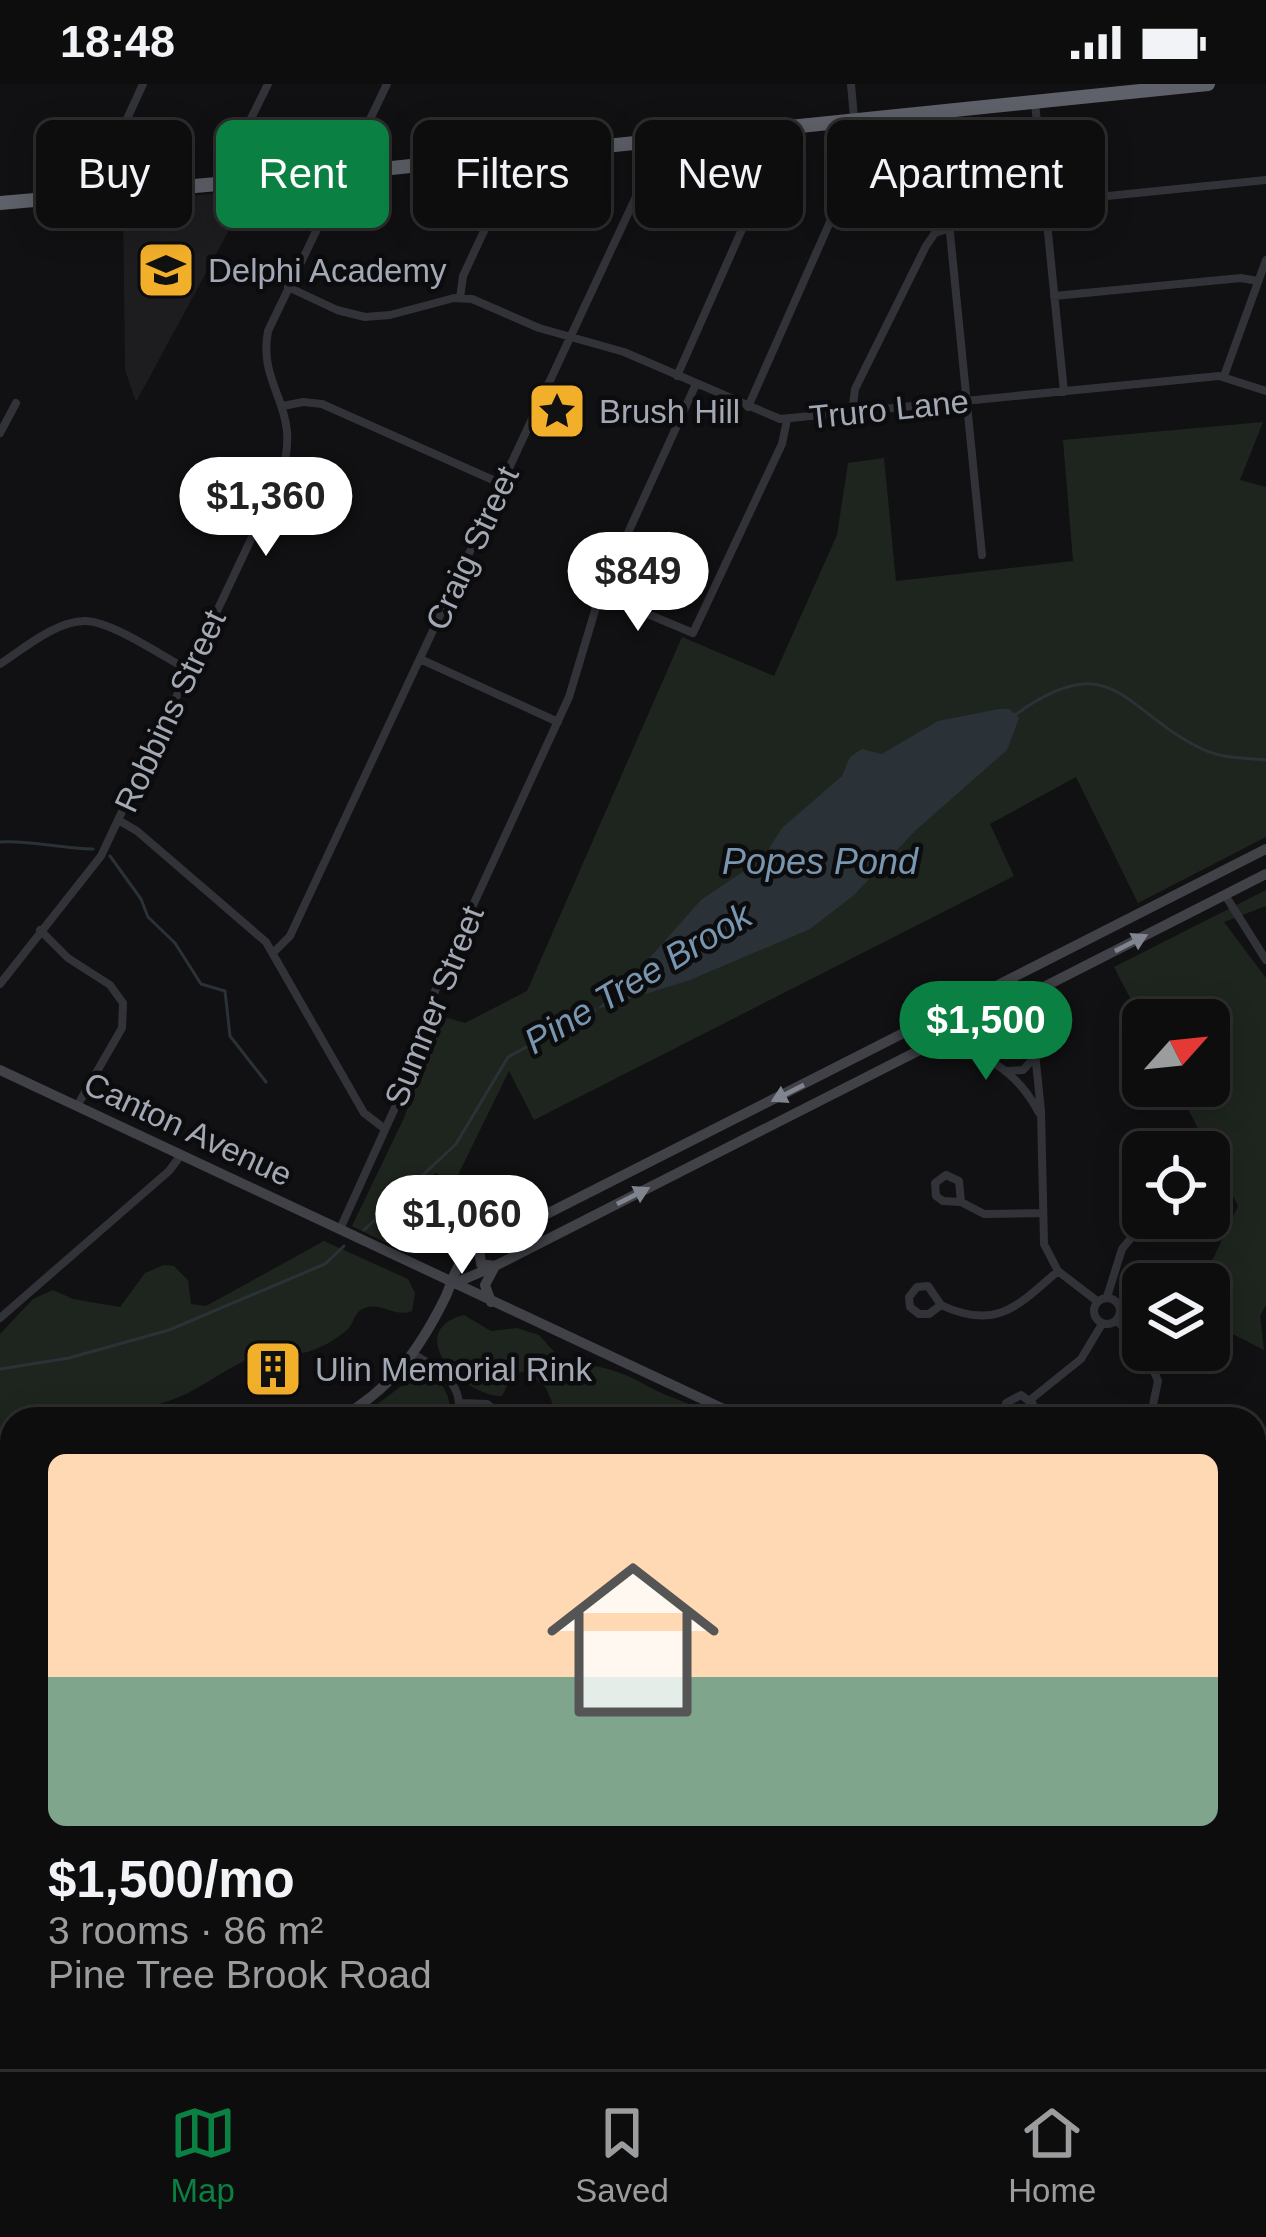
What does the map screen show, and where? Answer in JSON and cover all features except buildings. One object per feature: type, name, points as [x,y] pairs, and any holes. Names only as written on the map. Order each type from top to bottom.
[{"type":"highway","points":[[803,124],[1135,87],[1208,84]]},
{"type":"highway","points":[[0,203],[36,200]]},
{"type":"main road","points":[[356,1407],[384,1388],[414,1354],[452,1284],[455,1267],[479,1248],[1266,849]]},
{"type":"main road","points":[[452,1284],[1266,874]]},
{"type":"main road","points":[[851,1061],[862,1081]]},
{"type":"main road","name":"Canton Avenue","points":[[0,1070],[715,1407]]},
{"type":"main road","points":[[479,1248],[481,1264],[495,1266]]},
{"type":"main road","points":[[491,1302],[485,1285],[495,1266]]},
{"type":"street","points":[[127,120],[143,84]]},
{"type":"street","points":[[250,120],[268,84]]},
{"type":"street","name":"Robbins Street","points":[[369,120],[387,84]]},
{"type":"street","points":[[851,84],[854,119]]},
{"type":"street","points":[[1035,101],[1037,120]]},
{"type":"street","points":[[938,111],[939,120]]},
{"type":"street","points":[[748,407],[876,117]]},
{"type":"street","points":[[1105,196],[1266,179]]},
{"type":"street","name":"Craig Street","points":[[273,953],[290,936],[635,199]]},
{"type":"street","name":"Robbins Street","points":[[0,984],[89,875],[191,671],[283,470],[290,437],[269,372],[266,339],[316,228]]},
{"type":"street","points":[[288,287],[365,317],[460,298],[463,276],[485,228]]},
{"type":"street","points":[[677,376],[742,228]]},
{"type":"street","points":[[852,413],[855,389],[926,246],[935,233],[950,228],[982,555]]},
{"type":"street","points":[[1047,228],[1064,392]]},
{"type":"street","points":[[1224,376],[1266,260]]},
{"type":"street","points":[[1054,296],[1241,278],[1258,281]]},
{"type":"street","name":"Truro Lane","points":[[460,298],[624,352],[748,407],[787,419],[1224,376],[1266,392]]},
{"type":"street","name":"Sumner Street","points":[[339,1230],[411,1068],[434,989],[558,722],[600,594],[696,384]]},
{"type":"street","points":[[283,406],[303,401],[322,404],[502,484]]},
{"type":"street","points":[[0,433],[16,403]]},
{"type":"street","points":[[600,594],[693,633],[782,444],[787,419]]},
{"type":"street","points":[[0,664],[57,630],[84,621],[191,671]]},
{"type":"street","points":[[420,659],[558,722]]},
{"type":"street","points":[[118,820],[262,938],[361,1108],[385,1129]]},
{"type":"street","points":[[1225,895],[1266,960]]},
{"type":"street","points":[[40,930],[68,958],[110,985],[123,1003],[122,1028],[77,1106]]},
{"type":"street","points":[[1037,991],[1031,1013],[1042,1120],[1046,1251],[1058,1271],[1097,1301]]},
{"type":"street","points":[[930,1046],[967,1049],[1006,1071],[1028,1094],[1042,1120]]},
{"type":"street","points":[[1006,1071],[1027,1069],[1035,1055]]},
{"type":"street","points":[[0,1318],[169,1171],[181,1155]]},
{"type":"street","points":[[962,1202],[984,1214],[1042,1214]]},
{"type":"street","points":[[1108,1297],[1120,1253],[1131,1239]]},
{"type":"street","points":[[941,1305],[929,1314],[919,1314],[910,1307],[909,1297],[917,1287],[928,1286],[941,1305],[978,1317],[1006,1312],[1058,1271]]},
{"type":"street","points":[[1097,1301],[1108,1297]]},
{"type":"street","points":[[1108,1297],[1119,1308],[1117,1321]]},
{"type":"street","points":[[1097,1301],[1095,1315],[1102,1324]]},
{"type":"street","points":[[1030,1400],[1081,1359],[1102,1324],[1117,1321]]},
{"type":"street","points":[[1117,1321],[1122,1326]]},
{"type":"street","points":[[414,1354],[450,1379],[460,1407]]},
{"type":"street","points":[[1153,1407],[1158,1381],[1154,1371]]},
{"type":"street","points":[[1006,1407],[1009,1399],[1021,1394],[1033,1407]]},
{"type":"street","points":[[461,1403],[491,1407]]},
{"type":"shaded area","name":"Delphi Academy","points":[[216,193],[216,228],[228,228],[228,232],[136,402],[125,370],[123,228],[192,228],[192,196]]},
{"type":"shaded area","points":[[1263,422],[1240,480],[1266,487],[1266,837],[1138,903],[1076,777],[990,824],[1014,876],[534,1120],[509,1071],[455,1181],[435,1173],[403,1251],[352,1226],[404,1118],[441,1016],[465,1023],[527,991],[682,637],[774,676],[837,535],[848,463],[884,458],[896,581],[1073,561],[1063,440]]},
{"type":"shaded area","points":[[1266,890],[1266,906],[1224,922],[1266,978],[1266,1305],[1260,1316],[1264,1350],[1230,1333],[1230,1263],[1211,1263],[1222,1239],[1230,1239],[1230,1223],[1238,1206],[1230,1191],[1230,1131],[1199,1131],[1187,1107],[1230,1107],[1230,999],[1131,999],[1114,967]]},
{"type":"shaded area","points":[[324,1241],[408,1279],[415,1293],[412,1311],[365,1308],[347,1330],[320,1347],[303,1353],[287,1349],[255,1356],[157,1405],[0,1407],[0,1334],[33,1299],[53,1290],[73,1299],[120,1307],[145,1273],[164,1265],[174,1266],[188,1280],[191,1304],[206,1306]]},
{"type":"shaded area","points":[[464,1315],[491,1331],[517,1328],[539,1335],[567,1366],[603,1368],[692,1407],[554,1407],[546,1388],[527,1371],[513,1374],[502,1396],[487,1393],[471,1386],[445,1362],[438,1335],[446,1323]]},
{"type":"shaded area","points":[[417,1374],[439,1383],[449,1402],[449,1407],[374,1407]]},
{"type":"water","name":"Popes Pond","points":[[1009,709],[1019,718],[1007,750],[916,830],[854,895],[810,929],[690,980],[597,1009],[701,900],[763,858],[782,828],[842,776],[850,757],[862,749],[882,754],[938,721]]},
{"type":"waterway","name":"Pine Tree Brook","points":[[1015,715],[1074,685],[1096,685],[1116,691],[1202,749],[1266,760]]},
{"type":"waterway","points":[[0,842],[93,849]]},
{"type":"waterway","points":[[110,856],[148,917],[175,943],[201,984],[225,991],[230,1036],[266,1082]]},
{"type":"waterway","name":"Pine Tree Brook","points":[[364,1230],[456,1144],[508,1057],[595,1010]]},
{"type":"waterway","name":"Pine Tree Brook","points":[[0,1369],[69,1358],[169,1330],[325,1264],[344,1246]]},
{"type":"place","name":"Delphi Academy","points":[[166,270]]},
{"type":"place","name":"Brush Hill","points":[[557,411]]},
{"type":"place","name":"Ulin Memorial Rink","points":[[273,1369]]}]
